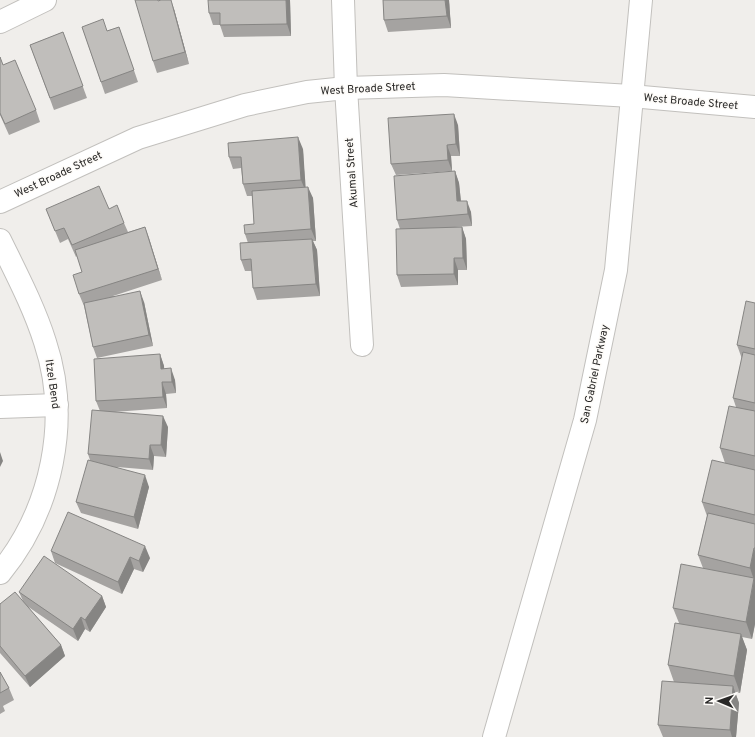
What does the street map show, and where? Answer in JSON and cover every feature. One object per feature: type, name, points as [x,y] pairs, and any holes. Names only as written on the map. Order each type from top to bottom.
[{"type":"street","points":[[0,22],[46,0]]},
{"type":"street","name":"Akumal Street","points":[[343,0],[346,88],[362,345]]},
{"type":"street","name":"San Gabriel Parkway","points":[[494,737],[585,420],[616,270],[641,0]]},
{"type":"street","name":"West Broade Street","points":[[0,202],[138,138],[178,124],[245,105],[307,92],[346,88],[444,85],[631,96],[755,107]]},
{"type":"street","name":"Itzel Bend","points":[[0,240],[30,303],[46,342],[53,372],[57,405],[51,471],[44,492],[36,514],[11,559],[0,573]]},
{"type":"street","points":[[0,407],[57,405]]},
{"type":"building","points":[[135,0],[171,0],[185,52],[153,61]]},
{"type":"building","points":[[208,0],[286,0],[287,24],[220,25],[220,13],[209,13]]},
{"type":"building","points":[[383,0],[445,0],[447,16],[384,20]]},
{"type":"building","points":[[103,19],[107,31],[119,27],[134,70],[101,82],[82,27]]},
{"type":"building","points":[[63,32],[83,86],[50,98],[30,45]]},
{"type":"building","points":[[0,57],[3,65],[15,60],[36,110],[5,124],[0,113]]},
{"type":"building","points":[[454,114],[456,144],[447,145],[448,160],[391,164],[388,118]]},
{"type":"building","points":[[298,137],[301,180],[243,184],[241,157],[229,157],[228,143]]},
{"type":"building","points":[[455,171],[457,201],[467,201],[468,214],[397,220],[394,176]]},
{"type":"building","points":[[99,186],[109,209],[117,205],[124,223],[72,245],[64,228],[55,231],[46,209]]},
{"type":"building","points":[[308,187],[311,229],[245,234],[244,225],[254,224],[252,191]]},
{"type":"building","points":[[145,227],[158,269],[79,294],[73,275],[82,272],[75,250]]},
{"type":"building","points":[[462,227],[463,258],[454,258],[454,274],[397,275],[396,229]]},
{"type":"building","points":[[312,239],[316,284],[253,288],[251,259],[241,260],[240,243]]},
{"type":"building","points":[[140,291],[149,335],[93,347],[84,303]]},
{"type":"building","points":[[746,301],[755,303],[755,349],[737,345]]},
{"type":"building","points":[[743,352],[755,355],[755,403],[733,398]]},
{"type":"building","points":[[160,354],[161,369],[171,368],[172,382],[162,382],[163,397],[96,401],[94,359]]},
{"type":"building","points":[[729,406],[755,411],[755,456],[720,448]]},
{"type":"building","points":[[92,410],[163,416],[161,445],[150,445],[149,459],[88,454]]},
{"type":"building","points":[[88,460],[145,475],[134,517],[76,502]]},
{"type":"building","points":[[712,460],[755,470],[755,515],[702,502]]},
{"type":"building","points":[[68,512],[145,546],[139,561],[130,557],[118,582],[51,551]]},
{"type":"building","points":[[708,513],[755,524],[755,548],[750,568],[698,555]]},
{"type":"building","points":[[44,556],[102,596],[85,620],[81,617],[73,629],[19,592]]},
{"type":"building","points":[[681,564],[754,578],[746,622],[673,608]]},
{"type":"building","points":[[15,592],[61,645],[25,676],[0,646],[0,604]]},
{"type":"building","points":[[675,623],[741,634],[734,676],[668,665]]},
{"type":"building","points":[[0,672],[9,688],[0,693]]},
{"type":"building","points":[[662,681],[733,686],[730,730],[658,725]]}]
